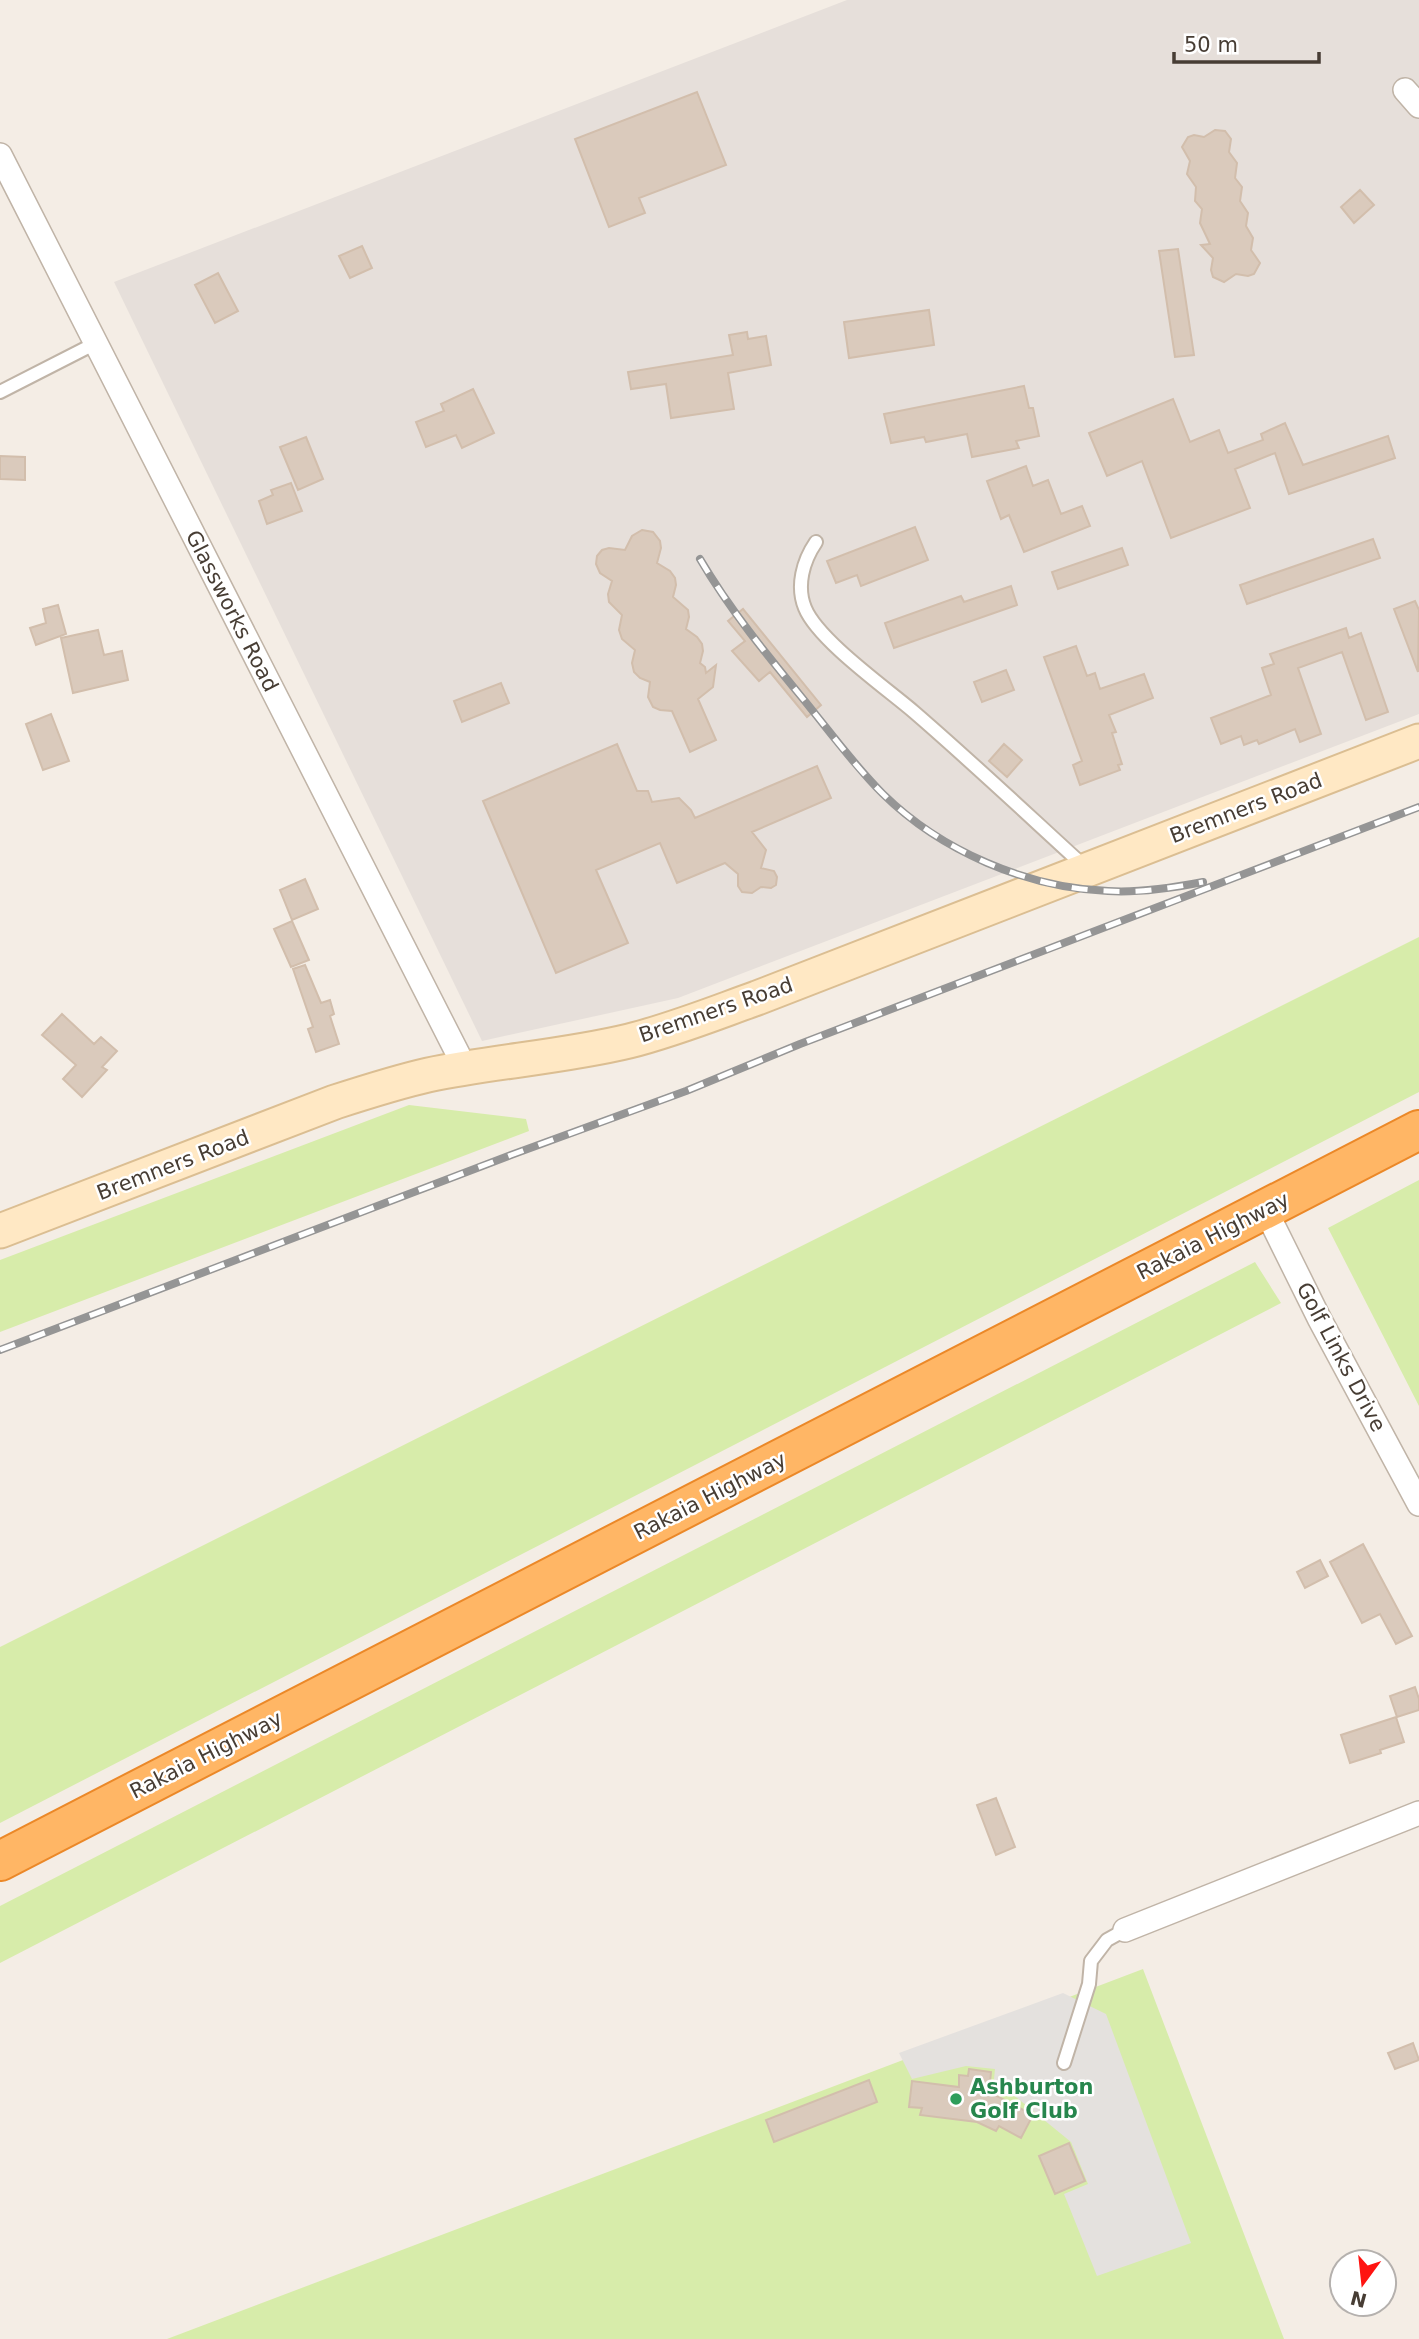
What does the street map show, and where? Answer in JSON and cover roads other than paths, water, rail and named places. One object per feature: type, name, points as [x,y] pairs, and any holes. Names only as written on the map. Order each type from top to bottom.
[{"type":"highway","name":"Rakaia Highway","points":[[0,1861],[1419,1130]]},
{"type":"street","name":"Glassworks Road","points":[[0,155],[458,1054],[461,1069]]},
{"type":"street","name":"Bremners Road","points":[[0,1231],[335,1102],[426,1075],[591,1049],[675,1027],[1419,741]]},
{"type":"street","name":"Golf Links Drive","points":[[1265,1209],[1319,1318],[1419,1504]]},
{"type":"street","points":[[1125,1930],[1419,1813]]},
{"type":"lane","points":[[0,392],[96,343]]},
{"type":"lane","points":[[816,542],[808,554],[802,580],[805,608],[812,621],[828,639],[915,713],[1087,869]]},
{"type":"lane","points":[[1064,2063],[1089,1984],[1091,1961],[1107,1940],[1125,1930]]},
{"type":"railway","points":[[700,559],[749,632],[852,760],[883,794],[931,833],[987,863],[1047,883],[1108,891],[1132,891],[1203,882]]},
{"type":"railway","points":[[0,1350],[686,1091],[800,1044],[1419,807]]},
{"type":"place","name":"Ashburton Golf Club","points":[[956,2099]]}]
